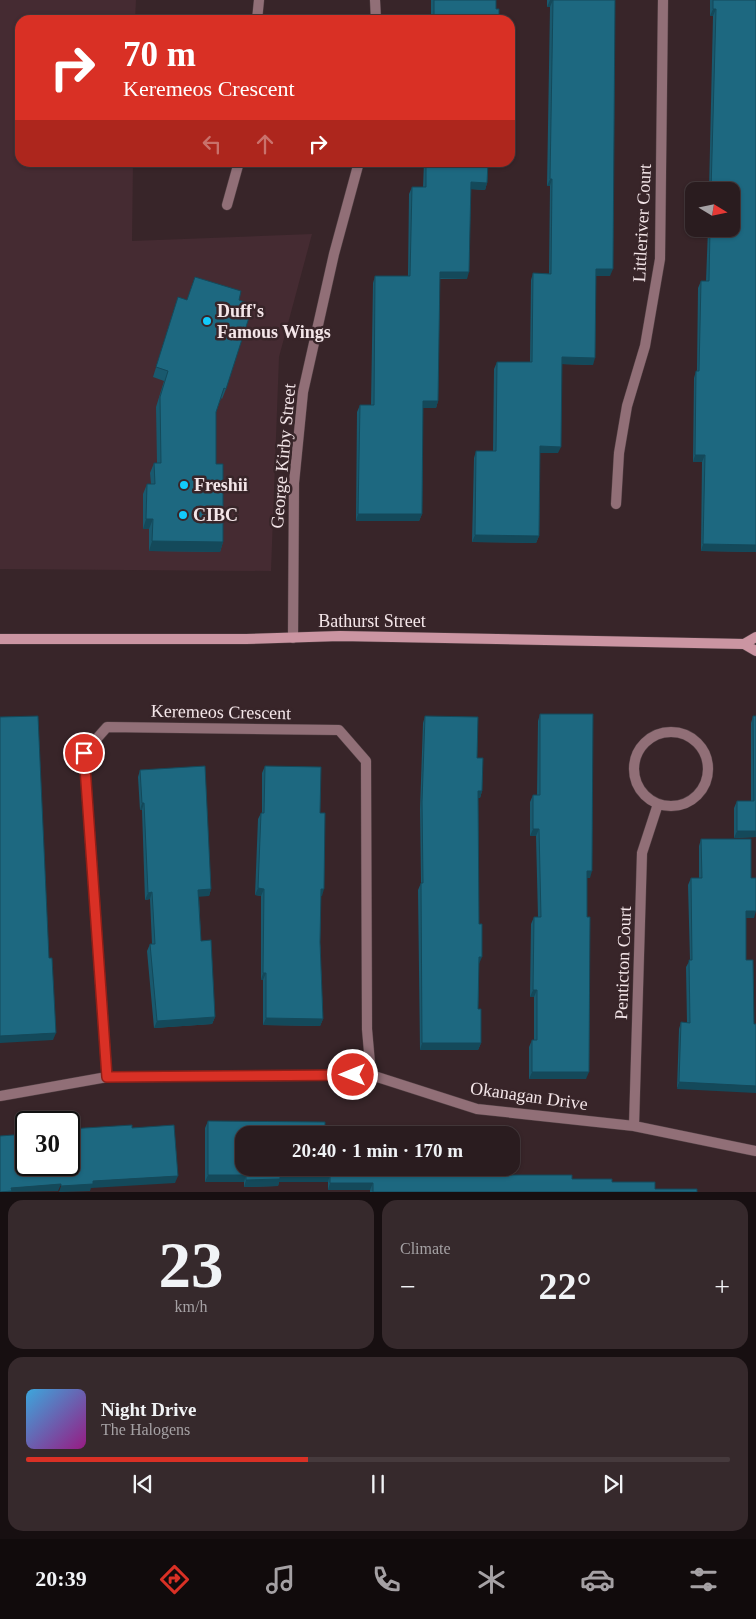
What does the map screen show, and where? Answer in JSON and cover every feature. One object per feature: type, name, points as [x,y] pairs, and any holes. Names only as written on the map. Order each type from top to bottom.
[{"type":"main road","name":"Bathurst Street","points":[[0,639],[293,638],[350,636],[744,644],[756,651]]},
{"type":"main road","points":[[744,644],[756,637]]},
{"type":"street","points":[[258,15],[259,0]]},
{"type":"street","points":[[375,0],[376,15]]},
{"type":"street","name":"Littleriver Court","points":[[616,504],[618,453],[627,406],[645,346],[660,260],[663,0]]},
{"type":"street","points":[[227,205],[238,167]]},
{"type":"street","name":"George Kirby Street","points":[[293,638],[294,483],[302,392],[334,254],[358,167]]},
{"type":"street","name":"Keremeos Crescent","points":[[107,1077],[84,753],[107,726],[339,730],[366,760],[367,1029],[371,1075]]},
{"type":"street","points":[[663,732],[687,735],[697,742],[704,752],[708,764],[707,777],[702,788],[694,798],[683,804],[671,806],[658,804],[648,799],[639,790],[634,778],[633,766],[636,755],[642,744],[652,736],[663,732]]},
{"type":"street","name":"Penticton Court","points":[[634,1126],[642,854],[658,804]]},
{"type":"street","name":"Okanagan Drive","points":[[0,1096],[107,1077],[371,1075],[477,1109],[634,1126],[756,1151]]},
{"type":"shaded area","points":[[0,0],[136,0],[135,15],[15,15],[15,167],[133,167],[132,241],[312,234],[279,357],[271,571],[0,569]]},
{"type":"building","points":[[434,0],[496,0],[496,9],[499,9],[499,15],[434,15]]},
{"type":"building","points":[[553,0],[615,0],[613,269],[596,269],[595,358],[562,357],[561,447],[540,446],[539,536],[475,535],[476,451],[496,451],[497,362],[532,362],[533,273],[551,274],[552,179],[550,179]]},
{"type":"building","points":[[713,0],[756,0],[756,545],[703,544],[705,455],[695,455],[696,371],[699,371],[701,281],[709,281],[710,238],[740,238],[740,182],[711,182],[716,9],[713,9]]},
{"type":"building","points":[[426,167],[488,167],[487,183],[471,182],[469,272],[440,272],[438,401],[423,401],[422,514],[358,514],[360,405],[374,405],[375,276],[410,276],[412,187],[426,187]]},
{"type":"building","points":[[195,277],[241,291],[239,300],[253,305],[226,389],[224,388],[216,412],[216,464],[223,464],[223,542],[152,541],[153,519],[146,519],[147,484],[155,484],[154,463],[161,463],[160,397],[168,371],[156,367],[178,297],[187,300]]},
{"type":"building","points":[[540,714],[593,714],[592,871],[587,871],[587,917],[590,917],[589,1072],[532,1072],[532,1040],[537,1040],[537,990],[533,990],[534,917],[541,917],[539,829],[533,829],[533,795],[540,795]]},
{"type":"building","points":[[38,716],[49,958],[52,958],[56,1033],[0,1036],[0,717]]},
{"type":"building","points":[[425,716],[478,717],[477,758],[483,758],[482,791],[478,791],[479,924],[482,924],[482,957],[479,957],[478,1009],[481,1009],[481,1043],[422,1043],[421,883],[423,883],[422,802]]},
{"type":"building","points":[[753,716],[756,716],[756,831],[737,831],[737,801],[754,801]]},
{"type":"building","points":[[205,766],[211,889],[198,890],[201,941],[211,940],[215,1017],[157,1021],[150,944],[155,944],[152,892],[148,893],[144,803],[142,803],[140,770]]},
{"type":"building","points":[[265,766],[321,767],[320,813],[325,813],[324,889],[321,889],[320,942],[323,1019],[266,1018],[266,973],[263,973],[264,889],[258,888],[261,813],[264,813]]},
{"type":"building","points":[[701,839],[751,839],[751,878],[756,878],[756,911],[746,911],[746,960],[753,960],[756,1086],[679,1082],[681,1022],[690,1023],[689,960],[692,960],[691,878],[702,878]]},
{"type":"building","points":[[208,1121],[325,1122],[325,1126],[235,1126],[235,1175],[208,1175]]},
{"type":"building","points":[[132,1125],[132,1128],[174,1125],[178,1176],[93,1181],[93,1184],[61,1186],[61,1184],[11,1188],[12,1191],[0,1192],[0,1136],[15,1135],[15,1176],[80,1176],[80,1128]]},
{"type":"building","points":[[572,1175],[572,1179],[612,1179],[612,1182],[655,1182],[655,1189],[697,1189],[697,1192],[373,1192],[373,1183],[330,1183],[330,1176]]},
{"type":"building","points":[[246,1176],[280,1176],[280,1179],[246,1180]]},
{"type":"place","name":"Duff's Famous Wings","points":[[207,321]]},
{"type":"place","name":"Freshii","points":[[184,485]]},
{"type":"place","name":"CIBC","points":[[183,515]]},
{"type":"route","points":[[84,753],[107,1077],[353,1075]]}]
